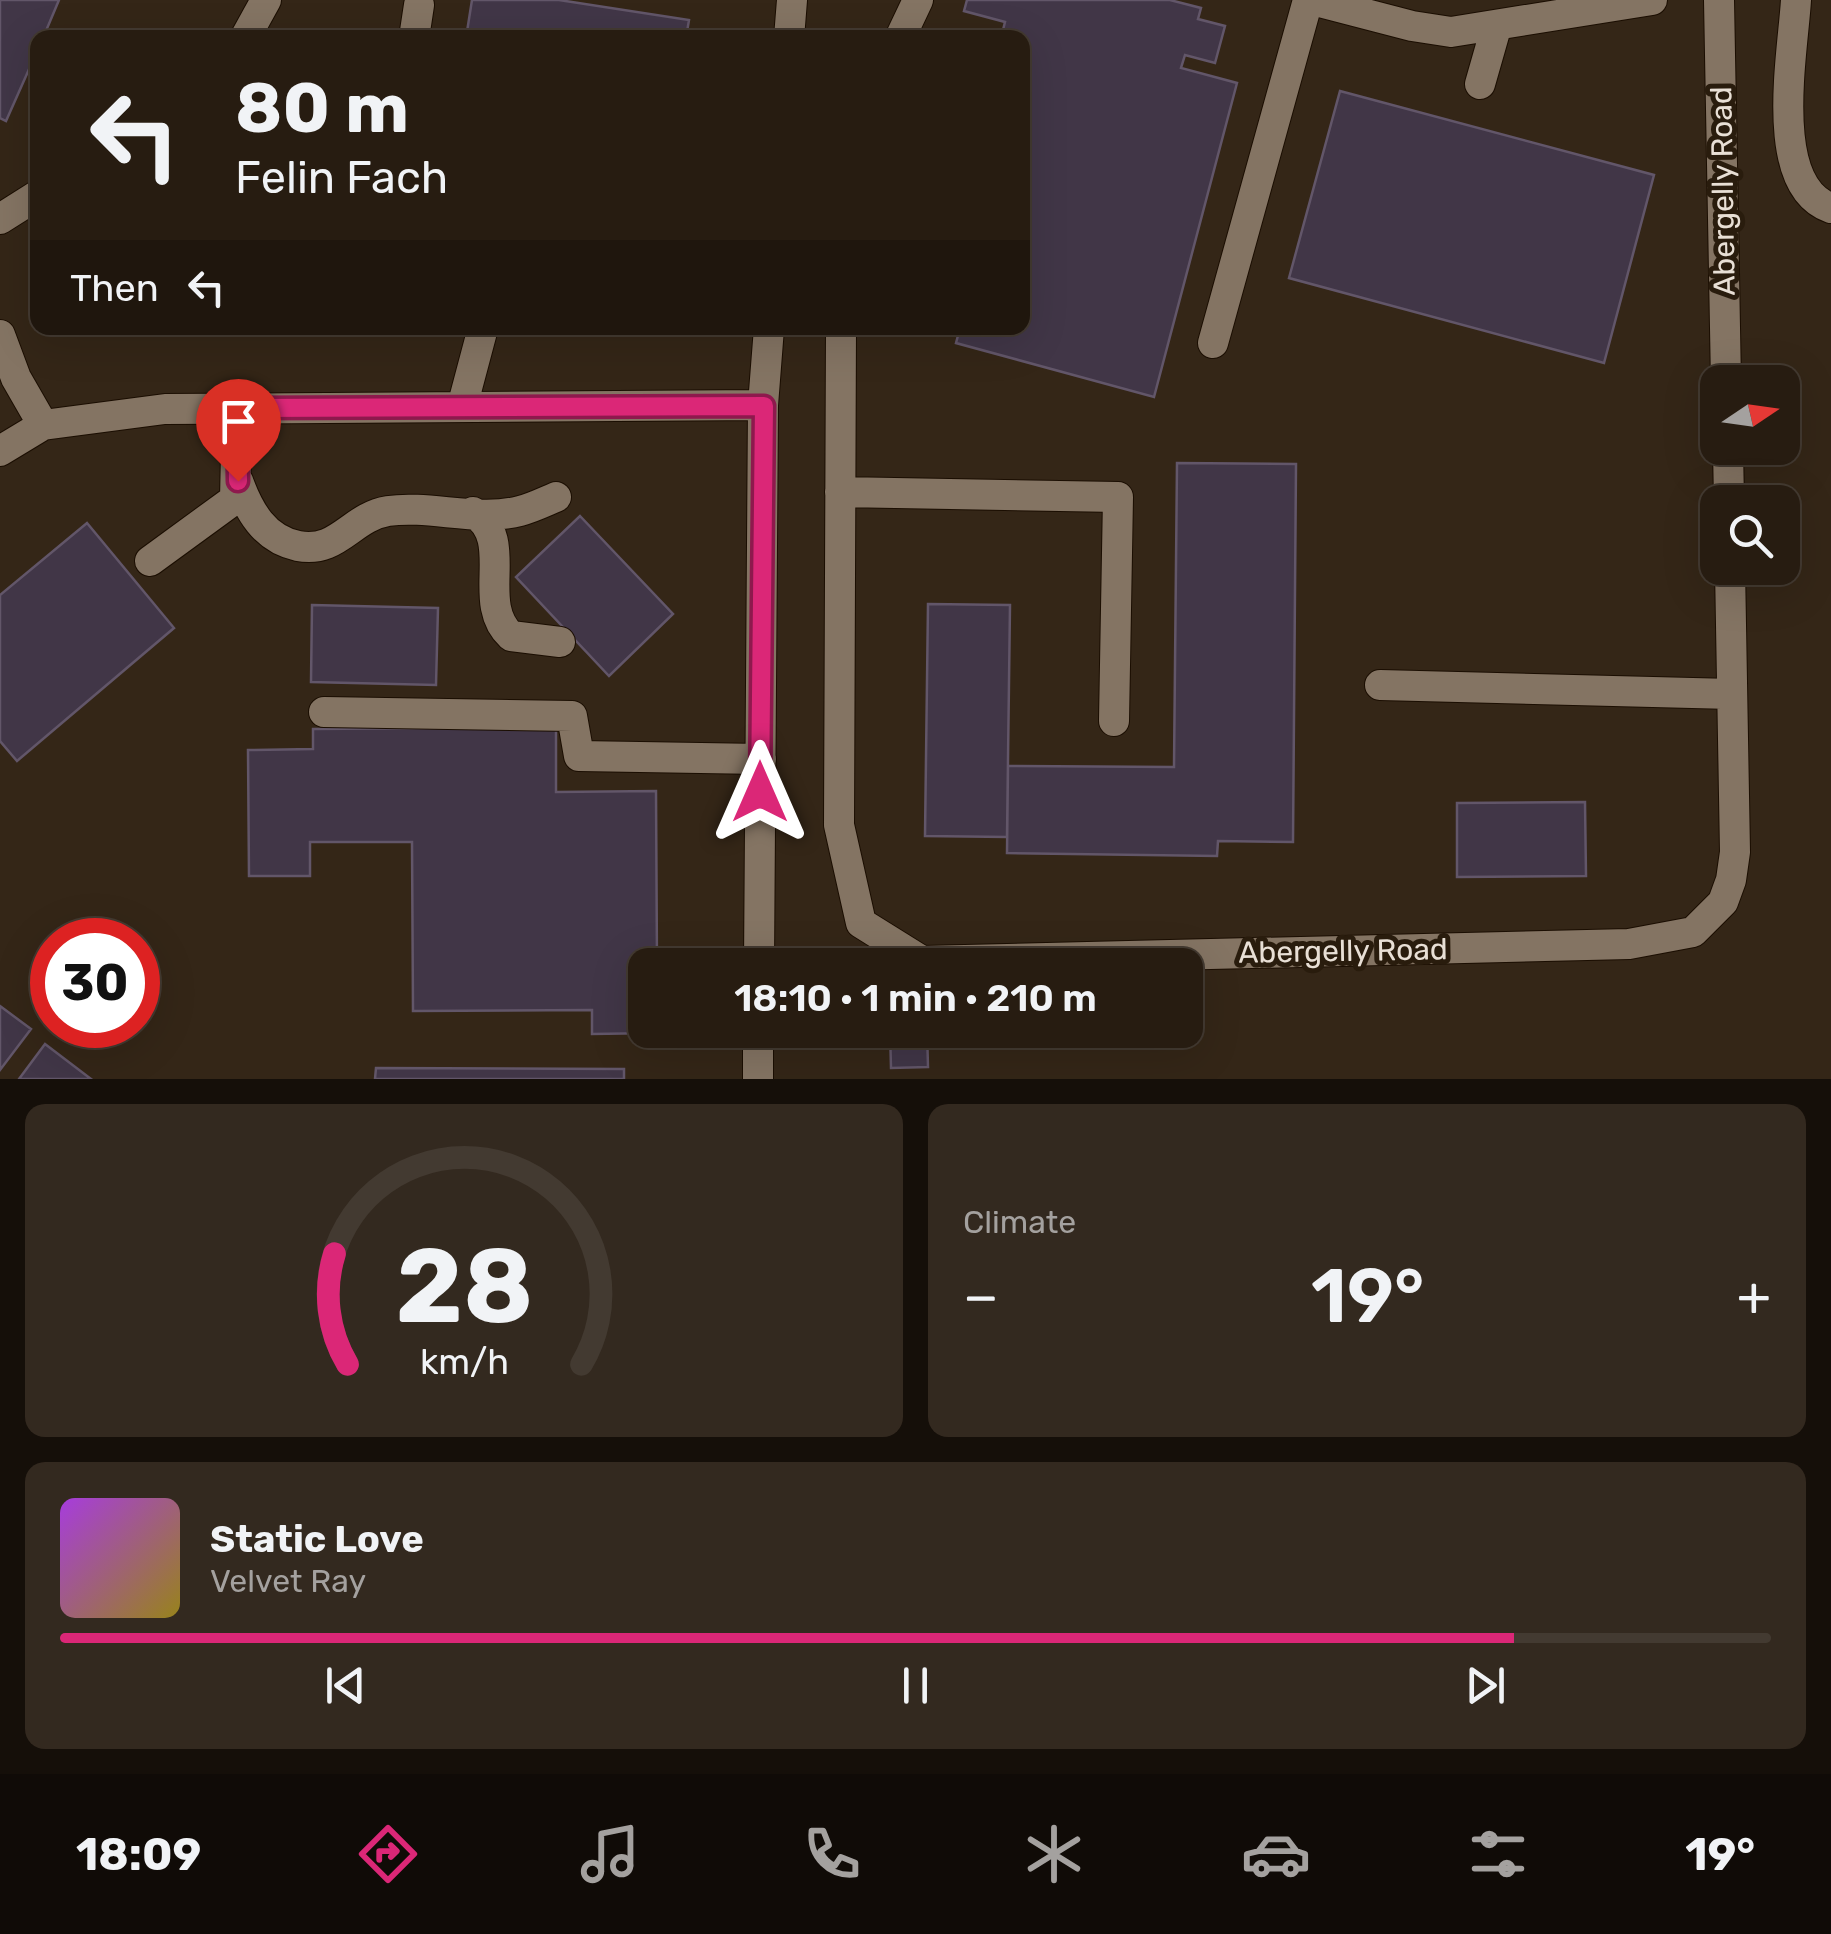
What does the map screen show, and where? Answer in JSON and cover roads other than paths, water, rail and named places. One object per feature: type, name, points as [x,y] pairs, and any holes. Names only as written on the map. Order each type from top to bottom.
[{"type":"street","points":[[249,30],[266,0]]},
{"type":"street","points":[[790,30],[792,0]]},
{"type":"street","points":[[904,30],[918,0]]},
{"type":"street","points":[[1212,343],[1310,0],[1452,32],[1496,28],[1652,0]]},
{"type":"street","name":"Abergelly Road","points":[[1719,0],[1726,365]]},
{"type":"street","points":[[1796,0],[1791,159],[1804,186],[1831,208]]},
{"type":"street","points":[[415,30],[419,5]]},
{"type":"street","points":[[1480,84],[1496,28]]},
{"type":"street","points":[[0,219],[30,201]]},
{"type":"street","points":[[462,407],[481,335]]},
{"type":"street","points":[[759,948],[764,406],[769,335]]},
{"type":"street","name":"Abergelly Road","points":[[841,335],[839,825],[862,923],[922,961],[1629,944],[1693,932],[1723,902],[1735,852],[1730,585]]},
{"type":"street","points":[[0,336],[16,378],[43,425]]},
{"type":"street","points":[[0,451],[43,425],[112,414],[237,408],[764,406]]},
{"type":"street","points":[[150,561],[235,499],[237,408]]},
{"type":"street","points":[[238,481],[262,526],[271,535],[298,546],[334,544],[364,518],[390,510],[519,512],[556,497]]},
{"type":"street","points":[[840,492],[1118,497],[1114,720]]},
{"type":"street","points":[[473,512],[492,535],[496,620],[511,636],[560,642]]},
{"type":"street","points":[[1380,685],[1732,694]]},
{"type":"street","points":[[324,712],[572,716],[579,756],[760,759]]},
{"type":"street","points":[[758,1048],[758,1079]]}]
